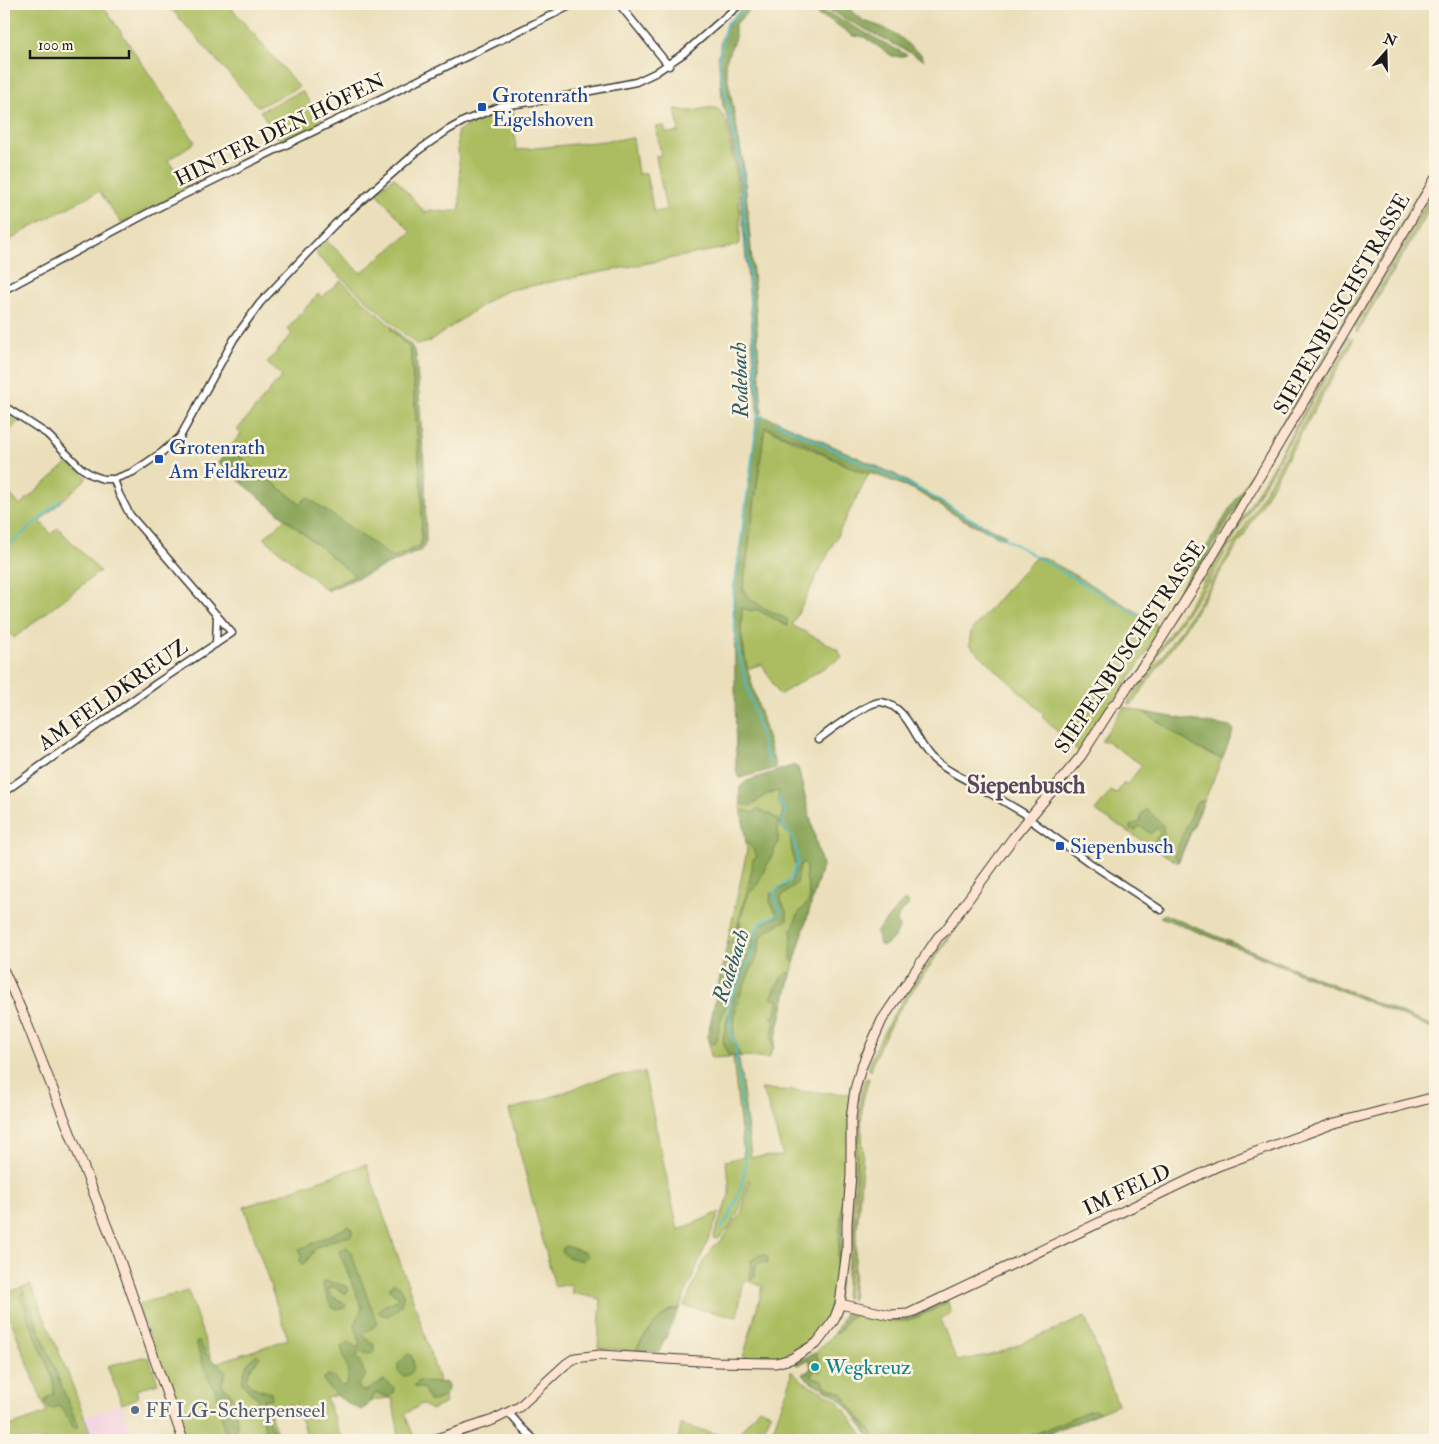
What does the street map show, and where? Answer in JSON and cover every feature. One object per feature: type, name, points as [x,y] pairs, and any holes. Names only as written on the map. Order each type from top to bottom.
[{"type":"main road","name":"SIEPENBUSCHSTRASSE","points":[[433,1440],[509,1413],[528,1400],[568,1362],[575,1358],[609,1355],[760,1364],[786,1361],[801,1354],[816,1343],[834,1320],[840,1304],[847,1250],[847,1223],[852,1175],[851,1118],[855,1089],[861,1068],[876,1031],[938,937],[945,931],[1002,852],[1081,756],[1114,704],[1117,703],[1149,658],[1187,599],[1435,179]]},
{"type":"main road","points":[[4,971],[26,1021],[117,1252],[183,1440]]},
{"type":"main road","name":"IM FELD","points":[[840,1304],[890,1314],[908,1314],[1218,1166],[1332,1124],[1435,1097]]},
{"type":"street","name":"HINTER DEN HÖFEN","points":[[4,290],[161,206],[574,4]]},
{"type":"street","points":[[619,4],[669,66]]},
{"type":"street","points":[[4,406],[47,434],[89,474],[103,480],[125,476],[144,465],[180,437],[234,338],[260,303],[342,218],[419,150],[456,125],[501,106],[550,99],[636,82],[655,74],[669,66],[740,4]]},
{"type":"street","name":"AM FELDKREUZ","points":[[4,792],[157,683],[232,633],[130,515],[119,494],[114,479]]},
{"type":"street","name":"AM FELDKREUZ","points":[[216,644],[217,615]]},
{"type":"street","points":[[819,739],[872,704],[880,702],[899,711],[935,761],[1029,818],[1090,863],[1161,910]]},
{"type":"street","points":[[509,1413],[535,1440]]},
{"type":"shaded area","points":[[122,1404],[134,1440],[93,1440],[84,1417]]},
{"type":"green space","points":[[4,4],[102,4],[195,142],[168,160],[189,189],[121,223],[99,191],[33,226],[4,244]]},
{"type":"green space","points":[[167,4],[228,4],[299,87],[258,107]]},
{"type":"green space","points":[[746,4],[756,4],[735,25],[735,38],[725,63],[744,169],[755,296],[762,413],[758,413],[757,409],[740,190],[726,112],[723,107],[718,54],[724,32]]},
{"type":"green space","points":[[826,4],[844,4],[864,21],[882,27],[904,40],[921,54],[924,60],[832,12]]},
{"type":"green space","points":[[813,8],[830,14],[907,55],[900,57],[892,56],[864,37],[853,36],[830,20],[819,16]]},
{"type":"green space","points":[[302,91],[325,124],[283,144],[260,111]]},
{"type":"green space","points":[[513,107],[516,150],[633,138],[638,174],[646,173],[654,212],[666,210],[656,156],[661,155],[656,127],[664,126],[666,133],[679,132],[675,109],[689,111],[708,108],[717,109],[726,123],[736,177],[740,211],[740,243],[735,246],[510,290],[495,296],[429,342],[417,345],[318,257],[316,251],[326,240],[361,273],[411,232],[376,192],[394,177],[425,213],[430,210],[446,212],[460,210],[458,131],[479,120]]},
{"type":"green space","points":[[1435,166],[1435,173],[1345,324],[1340,326]]},
{"type":"green space","points":[[1435,187],[1435,192],[1355,327],[1354,324]]},
{"type":"green space","points":[[1435,195],[1435,201],[1357,332],[1357,329]]},
{"type":"green space","points":[[341,281],[392,327],[391,330],[409,348],[411,354],[422,495],[421,545],[394,559],[307,497],[300,504],[229,448],[241,434],[237,430],[282,376],[267,363],[292,334],[287,329],[318,294],[322,297]]},
{"type":"green space","points":[[392,327],[411,345],[416,354],[425,477],[426,542],[422,550],[327,591],[325,589],[355,576],[218,463],[229,448],[300,504],[307,497],[393,558],[421,545],[422,495],[411,354],[409,348],[391,330]]},
{"type":"green space","points":[[1334,336],[1335,340],[1278,441],[1274,438]]},
{"type":"green space","points":[[1347,337],[1349,337],[1209,581],[1125,701],[1124,699],[1155,656],[1213,567]]},
{"type":"green space","points":[[1352,338],[1350,347],[1244,535],[1180,636],[1132,704],[1128,705],[1129,700],[1161,658],[1219,569]]},
{"type":"green space","points":[[6,413],[18,422],[4,437],[4,415]]},
{"type":"green space","points":[[762,416],[778,421],[896,475],[971,519],[1006,535],[1004,539],[960,518],[913,489],[876,475],[859,471],[765,427],[743,589],[756,603],[787,619],[788,626],[756,609],[752,611],[742,608],[741,630],[744,656],[776,768],[740,778],[737,774],[736,766],[734,588],[754,446],[756,419]]},
{"type":"green space","points":[[764,427],[859,471],[869,473],[792,625],[837,649],[842,657],[779,695],[762,664],[747,669],[741,630],[742,607],[748,610],[756,609],[787,626],[787,619],[756,603],[743,589]]},
{"type":"green space","points":[[1272,438],[1278,441],[1166,622],[1163,621],[1163,616],[1258,464]]},
{"type":"green space","points":[[69,462],[87,478],[40,521],[51,534],[58,528],[100,571],[14,638],[4,627],[4,488],[20,505]]},
{"type":"green space","points":[[285,519],[356,576],[325,589],[264,538]]},
{"type":"green space","points":[[1038,557],[1045,558],[1154,622],[1158,629],[1156,638],[1080,753],[1042,717],[1044,714],[969,645],[971,631],[1034,559]]},
{"type":"green space","points":[[1124,707],[1144,712],[1197,748],[1222,759],[1178,863],[1095,811],[1111,791],[1116,794],[1124,783],[1127,785],[1142,765],[1105,740],[1101,741]]},
{"type":"green space","points":[[1144,712],[1230,727],[1234,730],[1222,759],[1197,748]]},
{"type":"green space","points":[[792,766],[798,768],[822,866],[794,963],[773,1049],[769,1058],[746,1056],[711,1058],[708,1035],[747,850],[740,787],[747,781]]},
{"type":"green space","points":[[792,766],[798,768],[822,866],[794,963],[791,960],[792,930],[798,914],[810,897],[806,865],[804,863],[800,865],[797,883],[781,897],[787,913],[787,920],[769,930],[760,940],[757,957],[745,982],[734,1019],[736,1044],[740,1056],[729,1056],[723,1039],[728,1014],[731,1012],[736,983],[750,950],[756,929],[759,925],[778,916],[770,902],[771,894],[791,883],[795,871],[790,836],[780,824],[783,810],[778,802],[779,791],[767,794],[751,806],[741,804],[740,787],[747,781]]},
{"type":"green space","points":[[1204,801],[1178,861],[1174,856],[1196,803]]},
{"type":"green space","points":[[757,809],[772,815],[778,820],[778,843],[756,887],[749,893],[741,916],[739,933],[742,949],[741,960],[730,986],[727,1005],[723,1012],[716,1042],[715,1044],[709,1043],[708,1035],[727,944],[736,937],[753,859],[757,857],[753,849],[746,842],[742,812],[745,810],[754,813]]},
{"type":"green space","points":[[1147,809],[1163,825],[1165,843],[1162,845],[1157,845],[1154,842],[1160,833],[1157,828],[1150,834],[1139,826],[1136,830],[1130,829],[1130,826],[1140,822],[1142,813]]},
{"type":"green space","points":[[904,900],[909,905],[899,916],[897,933],[886,945],[880,945],[876,932]]},
{"type":"green space","points":[[1164,914],[1435,1027],[1435,1030],[1160,917]]},
{"type":"green space","points":[[958,923],[895,1016],[870,1071],[868,1067],[876,1047],[896,1010]]},
{"type":"green space","points":[[786,973],[791,973],[773,1049],[771,1037],[775,1021],[771,1017],[775,1016],[779,1000],[771,998],[781,978]]},
{"type":"green space","points":[[890,997],[891,999],[862,1054],[859,1054],[871,1025]]},
{"type":"green space","points":[[733,1058],[739,1059],[751,1157],[783,1156],[767,1101],[761,1089],[850,1094],[849,1150],[846,1176],[843,1177],[843,1182],[846,1184],[845,1202],[842,1203],[836,1283],[829,1313],[833,1312],[820,1335],[816,1333],[805,1343],[786,1353],[785,1357],[770,1360],[743,1358],[763,1286],[744,1280],[737,1317],[684,1306],[705,1259],[741,1214],[750,1181],[748,1180],[741,1205],[730,1227],[718,1239],[713,1238],[729,1195],[729,1179],[725,1161],[744,1157]]},
{"type":"green space","points":[[644,1072],[678,1230],[720,1212],[679,1309],[673,1309],[657,1321],[646,1334],[636,1351],[598,1348],[601,1299],[572,1293],[571,1284],[555,1287],[509,1110],[603,1078]]},
{"type":"green space","points":[[869,1078],[863,1100],[861,1123],[863,1151],[852,1301],[850,1298],[857,1204],[857,1144],[854,1224],[847,1299],[845,1295],[852,1214],[854,1107],[862,1079],[855,1121],[857,1143],[862,1095],[865,1079]]},
{"type":"green space","points":[[366,1164],[419,1317],[446,1403],[431,1410],[422,1404],[405,1414],[415,1440],[400,1440],[392,1398],[378,1399],[359,1406],[352,1391],[326,1398],[342,1440],[308,1440],[295,1403],[269,1412],[280,1440],[247,1440],[245,1433],[227,1440],[186,1440],[137,1304],[188,1291],[213,1364],[288,1339],[244,1207]]},
{"type":"green space","points":[[845,1202],[842,1257],[837,1299],[833,1312],[828,1313],[833,1301],[836,1283],[842,1203]]},
{"type":"green space","points":[[349,1226],[353,1230],[351,1236],[317,1247],[304,1264],[301,1264],[302,1255],[299,1250]]},
{"type":"green space","points":[[566,1246],[586,1253],[587,1257],[583,1261],[567,1257],[562,1252]]},
{"type":"green space","points":[[346,1247],[350,1250],[377,1323],[363,1335],[374,1345],[374,1352],[370,1354],[360,1352],[357,1355],[366,1376],[358,1386],[363,1391],[366,1391],[384,1380],[394,1388],[393,1393],[388,1397],[376,1393],[367,1406],[361,1410],[339,1398],[323,1379],[328,1375],[332,1376],[342,1386],[346,1385],[348,1371],[341,1347],[348,1342],[358,1348],[359,1345],[355,1324],[362,1308],[339,1251]]},
{"type":"green space","points":[[759,1255],[768,1257],[768,1262],[759,1263],[755,1267],[755,1277],[750,1281],[751,1261]]},
{"type":"green space","points":[[324,1281],[347,1286],[349,1290],[347,1293],[331,1287],[328,1291],[346,1305],[345,1308],[336,1309],[331,1307],[322,1283]]},
{"type":"green space","points":[[393,1283],[400,1287],[403,1293],[403,1300],[395,1312],[383,1315],[378,1312],[380,1309],[395,1301],[399,1296],[390,1291]]},
{"type":"green space","points":[[31,1285],[93,1440],[4,1440],[4,1428],[47,1413],[4,1303],[4,1293]]},
{"type":"green space","points":[[24,1291],[78,1427],[74,1429],[62,1408],[57,1406],[53,1409],[49,1408],[45,1402],[54,1393],[53,1380],[20,1296]]},
{"type":"green space","points":[[947,1299],[948,1302],[924,1314],[904,1321],[856,1314],[849,1318],[838,1333],[835,1333],[846,1311],[850,1309],[904,1319]]},
{"type":"green space","points":[[948,1302],[951,1313],[940,1319],[957,1361],[998,1353],[1085,1317],[1118,1405],[1032,1440],[872,1440],[841,1400],[811,1382],[802,1374],[809,1371],[811,1367],[809,1360],[797,1365],[795,1363],[812,1356],[837,1333],[849,1317],[855,1314],[901,1321],[922,1315]]},
{"type":"green space","points":[[673,1309],[679,1309],[659,1352],[636,1351],[652,1327]]},
{"type":"green space","points":[[196,1342],[200,1342],[206,1354],[226,1371],[222,1384],[231,1395],[234,1404],[237,1428],[234,1431],[224,1432],[220,1404],[205,1371]]},
{"type":"green space","points":[[816,1352],[822,1372],[816,1370],[812,1377],[823,1380],[825,1386],[842,1393],[878,1440],[872,1440],[841,1400],[811,1382],[802,1374],[809,1371],[811,1367],[809,1360],[797,1365],[795,1363]]},
{"type":"green space","points":[[257,1354],[260,1357],[251,1368],[246,1379],[254,1387],[271,1393],[272,1398],[269,1400],[264,1399],[264,1407],[266,1416],[274,1431],[273,1438],[267,1436],[257,1398],[242,1383],[246,1367]]},
{"type":"green space","points":[[408,1354],[411,1355],[413,1368],[408,1375],[404,1376],[398,1371],[398,1364]]},
{"type":"green space","points":[[143,1357],[149,1358],[158,1383],[136,1390],[138,1398],[122,1404],[107,1366]]},
{"type":"green space","points":[[791,1370],[804,1382],[836,1399],[867,1440],[769,1440],[790,1382]]},
{"type":"green space","points":[[419,1381],[445,1382],[448,1385],[447,1392],[440,1399],[429,1401],[424,1389],[415,1387],[415,1384]]},
{"type":"green space","points":[[759,1408],[771,1413],[760,1440],[734,1440]]},
{"type":"green space","points":[[1095,1410],[1100,1412],[1032,1440],[1021,1440],[1088,1411]]},
{"type":"green space","points":[[681,1425],[722,1435],[719,1440],[678,1440]]},
{"type":"waterway","name":"Rodebach","points":[[750,4],[726,24],[719,63],[741,169],[759,406],[733,600],[736,639],[744,677],[765,752],[770,763]]},
{"type":"waterway","points":[[759,415],[765,417]]},
{"type":"waterway","points":[[775,422],[921,490],[1151,623]]},
{"type":"waterway","points":[[4,550],[62,499]]},
{"type":"waterway","name":"Rodebach","points":[[721,1229],[738,1197],[745,1166],[746,1150],[736,1053],[737,1045],[731,1029],[729,1016],[731,999],[753,949],[755,930],[764,920],[779,914],[781,911],[773,894],[791,878],[798,861],[793,841],[782,825],[785,810],[779,802],[780,797]]},
{"type":"place","name":"Grotenrath Eigelshoven","points":[[482,107]]},
{"type":"place","name":"Grotenrath Am Feldkreuz","points":[[159,459]]},
{"type":"place","name":"Siepenbusch","points":[[1060,846]]},
{"type":"place","name":"Wegkreuz","points":[[815,1367]]},
{"type":"place","name":"FF LG-Scherpenseel","points":[[135,1410]]},
{"type":"district","name":"Siepenbusch","points":[[1026,785]]}]
